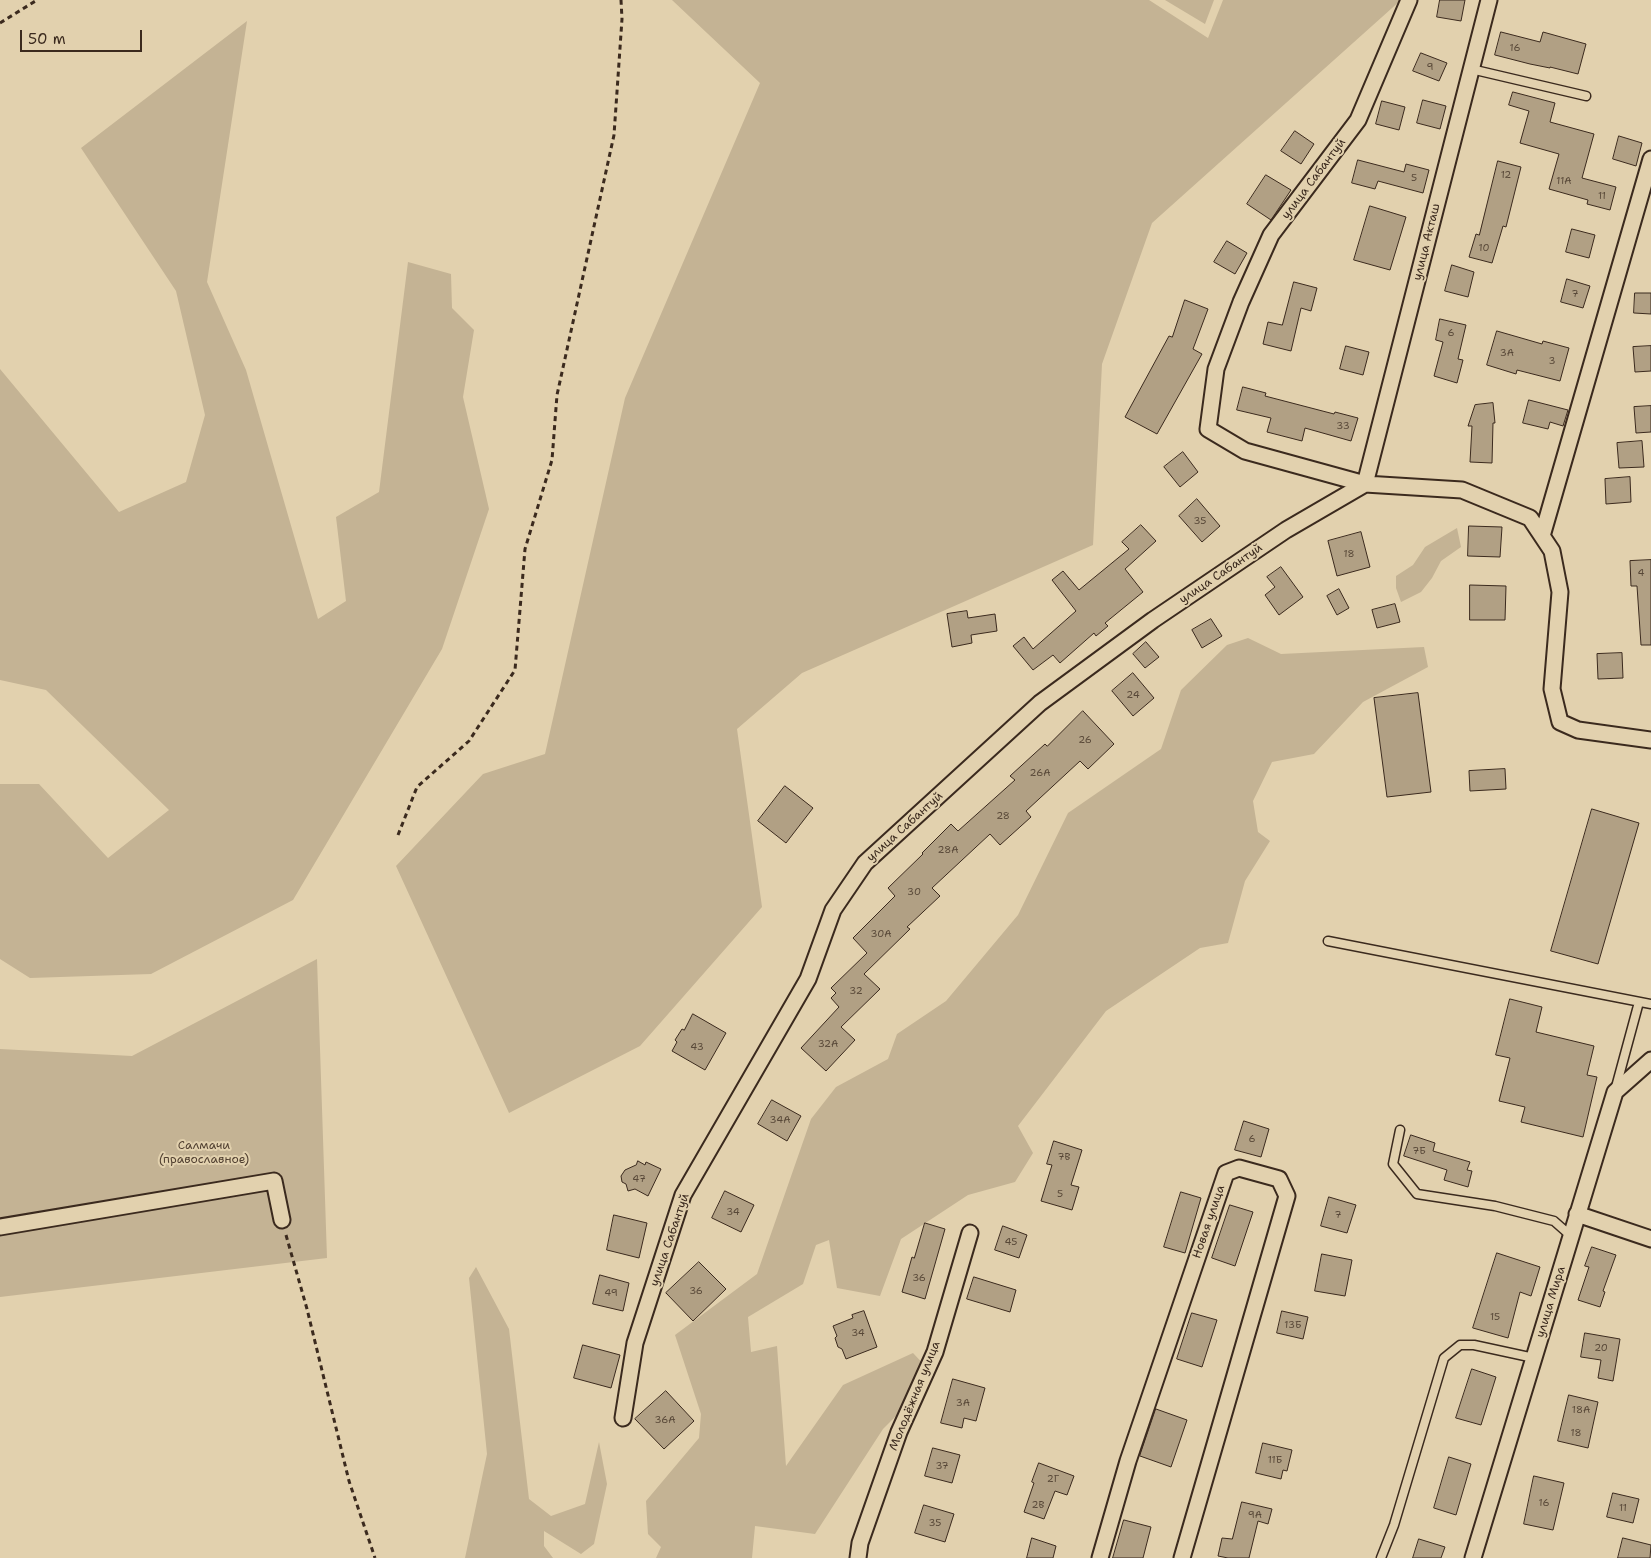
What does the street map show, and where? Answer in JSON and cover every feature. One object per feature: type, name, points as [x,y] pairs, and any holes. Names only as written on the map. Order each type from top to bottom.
[{"type":"street","name":"улица Сабантуй","points":[[1409,0],[1358,120],[1271,235],[1241,302],[1216,369],[1208,429],[1245,451],[1365,484],[1462,490],[1530,518],[1552,551],[1560,592],[1552,689],[1560,722],[1578,730],[1651,740]]},
{"type":"street","name":"улица Акташ","points":[[1365,484],[1489,0]]},
{"type":"street","points":[[1542,536],[1651,159]]},
{"type":"street","name":"улица Сабантуй","points":[[623,1418],[635,1343],[683,1195],[808,979],[833,910],[865,863],[1040,703],[1161,614],[1286,530],[1365,484]]},
{"type":"street","points":[[1615,1092],[1651,1060]]},
{"type":"street","name":"улица Мира","points":[[1473,1558],[1615,1092]]},
{"type":"street","name":"Новая улица","points":[[1100,1558],[1128,1460],[1226,1172],[1239,1168],[1279,1180],[1287,1196],[1182,1558]]},
{"type":"street","points":[[0,1227],[274,1180],[282,1220]]},
{"type":"street","points":[[1577,1214],[1651,1238]]},
{"type":"street","name":"Молодёжная улица","points":[[858,1558],[860,1543],[899,1432],[935,1352],[970,1233]]},
{"type":"lane","points":[[1471,69],[1586,96]]},
{"type":"lane","points":[[1328,941],[1651,1004]]},
{"type":"lane","points":[[1615,1092],[1639,1002]]},
{"type":"lane","points":[[1400,1130],[1393,1164],[1417,1194],[1495,1206],[1554,1222],[1571,1236]]},
{"type":"lane","points":[[1382,1558],[1394,1525],[1444,1358],[1460,1345],[1474,1345],[1534,1358]]},
{"type":"path","points":[[0,23],[37,0]]},
{"type":"path","points":[[398,835],[417,787],[469,741],[515,670],[525,548],[552,460],[557,395],[614,135],[622,19],[621,0]]},
{"type":"path","points":[[282,1220],[307,1308],[349,1482],[375,1558]]},
{"type":"green space","points":[[672,0],[1149,0],[1208,38],[1223,0],[1401,0],[1152,223],[1102,364],[1093,545],[802,673],[737,729],[762,907],[640,1046],[509,1113],[396,866],[483,774],[545,754],[625,398],[760,83]]},
{"type":"green space","points":[[1165,0],[1214,0],[1205,24]]},
{"type":"green space","points":[[247,21],[207,282],[246,370],[318,619],[346,601],[336,517],[379,492],[408,262],[451,274],[452,308],[474,330],[463,397],[489,509],[442,649],[293,900],[151,974],[30,978],[0,959],[0,784],[39,784],[108,858],[169,810],[46,690],[0,680],[0,369],[119,512],[186,482],[205,415],[176,291],[81,148]]},
{"type":"green space","points":[[1457,528],[1461,547],[1441,561],[1432,578],[1421,592],[1401,602],[1396,588],[1396,576],[1413,565],[1425,547]]},
{"type":"green space","points":[[1248,638],[1281,654],[1424,647],[1428,667],[1363,702],[1314,754],[1272,762],[1253,801],[1258,832],[1270,841],[1245,881],[1228,943],[1200,948],[1106,1011],[1018,1126],[1033,1153],[1015,1182],[968,1195],[901,1239],[880,1296],[837,1288],[829,1240],[816,1245],[803,1284],[748,1317],[751,1352],[777,1346],[786,1466],[843,1385],[913,1353],[928,1369],[925,1387],[883,1429],[815,1534],[755,1526],[752,1558],[656,1558],[661,1547],[648,1534],[646,1501],[699,1438],[701,1414],[675,1335],[757,1274],[811,1119],[836,1087],[888,1059],[897,1034],[946,1001],[1018,915],[1068,813],[1161,749],[1181,690],[1227,645]]},
{"type":"green space","name":"Салмачи (православное)","points":[[317,959],[327,1258],[0,1297],[0,1049],[132,1056]]},
{"type":"green space","points":[[476,1267],[509,1329],[529,1499],[551,1516],[585,1504],[599,1442],[607,1484],[594,1544],[581,1554],[544,1531],[544,1546],[553,1558],[465,1558],[487,1454],[469,1278]]},
{"type":"building","points":[[1440,0],[1465,0],[1461,21],[1437,17]]},
{"type":"building","points":[[1501,32],[1540,42],[1543,32],[1586,44],[1578,74],[1495,55]]},
{"type":"building","points":[[1421,53],[1447,63],[1439,81],[1413,71]]},
{"type":"building","points":[[1513,92],[1555,103],[1550,122],[1594,134],[1582,178],[1616,187],[1610,210],[1587,204],[1588,200],[1549,189],[1559,154],[1520,143],[1529,111],[1509,105]]},
{"type":"building","points":[[1423,100],[1446,106],[1440,129],[1417,123]]},
{"type":"building","points":[[1382,101],[1405,107],[1399,130],[1376,124]]},
{"type":"building","points":[[1295,131],[1314,144],[1301,164],[1281,151]]},
{"type":"building","points":[[1619,136],[1642,143],[1636,166],[1613,159]]},
{"type":"building","points":[[1358,160],[1404,172],[1406,164],[1429,170],[1423,193],[1378,181],[1375,189],[1352,183]]},
{"type":"building","points":[[1498,161],[1521,167],[1506,227],[1503,226],[1492,263],[1469,257],[1476,234],[1479,235]]},
{"type":"building","points":[[1266,175],[1291,190],[1271,220],[1247,204]]},
{"type":"building","points":[[1370,206],[1406,217],[1390,270],[1354,260]]},
{"type":"building","points":[[1572,229],[1595,235],[1589,258],[1566,252]]},
{"type":"building","points":[[1227,241],[1247,253],[1235,274],[1214,262]]},
{"type":"building","points":[[1452,265],[1474,272],[1468,297],[1445,291]]},
{"type":"building","points":[[1567,279],[1590,286],[1583,308],[1561,302]]},
{"type":"building","points":[[1294,282],[1317,288],[1311,311],[1301,308],[1291,351],[1263,344],[1268,322],[1282,325]]},
{"type":"building","points":[[1635,293],[1651,293],[1651,314],[1634,313]]},
{"type":"building","points":[[1185,300],[1208,309],[1193,349],[1202,354],[1157,434],[1125,417],[1169,336],[1172,337]]},
{"type":"building","points":[[1440,319],[1466,325],[1458,359],[1463,360],[1457,383],[1434,376],[1443,342],[1436,340]]},
{"type":"building","points":[[1497,331],[1542,344],[1543,341],[1569,348],[1560,381],[1517,370],[1516,374],[1487,365]]},
{"type":"building","points":[[1346,346],[1369,352],[1363,375],[1340,369]]},
{"type":"building","points":[[1651,346],[1651,371],[1635,372],[1633,347]]},
{"type":"building","points":[[1243,387],[1266,393],[1265,396],[1334,414],[1335,412],[1358,418],[1351,441],[1305,428],[1302,441],[1267,432],[1271,418],[1237,410]]},
{"type":"building","points":[[1529,400],[1568,410],[1563,426],[1550,422],[1548,429],[1523,423]]},
{"type":"building","points":[[1493,403],[1495,423],[1493,423],[1492,463],[1470,462],[1472,426],[1468,426],[1475,405]]},
{"type":"building","points":[[1651,406],[1651,432],[1636,433],[1634,407]]},
{"type":"building","points":[[1642,441],[1644,467],[1619,468],[1617,443]]},
{"type":"building","points":[[1183,452],[1198,472],[1180,487],[1164,467]]},
{"type":"building","points":[[1630,477],[1631,502],[1606,504],[1605,479]]},
{"type":"building","points":[[1197,499],[1220,526],[1202,542],[1179,516]]},
{"type":"building","points":[[1141,525],[1156,541],[1125,569],[1143,592],[1105,623],[1108,626],[1096,636],[1094,633],[1060,663],[1053,655],[1033,670],[1013,646],[1024,637],[1033,649],[1076,611],[1052,580],[1063,571],[1079,590],[1129,549],[1122,542]]},
{"type":"building","points":[[1469,526],[1502,527],[1500,557],[1468,556]]},
{"type":"building","points":[[1361,532],[1370,567],[1337,576],[1328,541]]},
{"type":"building","points":[[1651,560],[1651,645],[1641,645],[1637,586],[1631,586],[1630,561]]},
{"type":"building","points":[[1281,567],[1303,597],[1279,615],[1265,595],[1275,587],[1267,577]]},
{"type":"building","points":[[1470,585],[1506,586],[1505,620],[1470,620]]},
{"type":"building","points":[[1339,589],[1349,608],[1337,615],[1327,596]]},
{"type":"building","points":[[1395,604],[1400,622],[1377,628],[1372,610]]},
{"type":"building","points":[[967,611],[968,618],[995,614],[997,631],[971,635],[972,643],[952,647],[947,614]]},
{"type":"building","points":[[1211,619],[1222,636],[1202,648],[1192,630]]},
{"type":"building","points":[[1146,642],[1159,657],[1145,668],[1133,654]]},
{"type":"building","points":[[1622,653],[1623,678],[1598,679],[1597,654]]},
{"type":"building","points":[[1133,673],[1154,698],[1133,716],[1112,691]]},
{"type":"building","points":[[1418,693],[1431,792],[1387,797],[1374,698]]},
{"type":"building","points":[[1083,711],[1114,744],[1088,769],[1080,761],[1026,811],[1031,817],[1000,845],[990,834],[932,888],[940,896],[907,927],[910,929],[864,974],[880,989],[841,1027],[855,1040],[826,1071],[801,1048],[839,1007],[831,998],[836,993],[831,988],[867,953],[853,938],[895,896],[888,888],[951,824],[958,831],[1015,780],[1010,776],[1045,744],[1047,746]]},
{"type":"building","points":[[1505,769],[1506,789],[1470,791],[1469,771]]},
{"type":"building","points":[[785,786],[813,808],[786,843],[758,821]]},
{"type":"building","points":[[1592,809],[1639,823],[1598,964],[1551,951]]},
{"type":"building","points":[[1510,999],[1542,1007],[1536,1032],[1594,1046],[1587,1075],[1597,1077],[1583,1137],[1521,1122],[1525,1107],[1499,1101],[1510,1058],[1496,1055]]},
{"type":"building","points":[[693,1014],[726,1033],[705,1070],[672,1051],[677,1042],[675,1040],[682,1029],[684,1030]]},
{"type":"building","points":[[772,1100],[801,1116],[787,1141],[758,1124]]},
{"type":"building","points":[[1244,1121],[1269,1129],[1261,1157],[1235,1150]]},
{"type":"building","points":[[1411,1135],[1435,1143],[1433,1151],[1470,1162],[1467,1170],[1472,1171],[1468,1187],[1444,1180],[1447,1170],[1404,1156]]},
{"type":"building","points":[[1054,1141],[1082,1150],[1071,1185],[1079,1187],[1072,1210],[1041,1201],[1052,1165],[1047,1164]]},
{"type":"building","points":[[638,1161],[645,1165],[646,1162],[661,1169],[648,1196],[635,1189],[628,1191],[626,1184],[622,1182],[621,1176],[625,1170],[636,1165]]},
{"type":"building","points":[[725,1191],[754,1205],[741,1232],[712,1218]]},
{"type":"building","points":[[1181,1192],[1201,1198],[1185,1253],[1164,1247]]},
{"type":"building","points":[[1329,1197],[1356,1205],[1347,1233],[1321,1226]]},
{"type":"building","points":[[1230,1205],[1253,1212],[1235,1266],[1212,1258]]},
{"type":"building","points":[[614,1215],[647,1223],[639,1258],[607,1250]]},
{"type":"building","points":[[925,1223],[945,1229],[925,1299],[902,1292],[912,1257],[914,1258]]},
{"type":"building","points":[[1003,1226],[1027,1235],[1019,1258],[995,1250]]},
{"type":"building","points":[[1592,1247],[1616,1255],[1603,1291],[1605,1292],[1600,1307],[1578,1300],[1589,1267],[1585,1266]]},
{"type":"building","points":[[1497,1253],[1540,1267],[1531,1296],[1520,1292],[1508,1338],[1473,1328]]},
{"type":"building","points":[[1322,1254],[1352,1260],[1345,1296],[1315,1291]]},
{"type":"building","points":[[699,1262],[726,1289],[693,1321],[666,1293]]},
{"type":"building","points":[[600,1275],[629,1283],[623,1311],[593,1304]]},
{"type":"building","points":[[974,1277],[1016,1290],[1010,1312],[967,1299]]},
{"type":"building","points":[[864,1311],[877,1347],[846,1359],[842,1349],[838,1347],[835,1338],[837,1336],[833,1326],[853,1318],[852,1315]]},
{"type":"building","points":[[1282,1311],[1308,1317],[1303,1339],[1277,1333]]},
{"type":"building","points":[[1192,1313],[1217,1320],[1202,1367],[1177,1359]]},
{"type":"building","points":[[1585,1333],[1620,1339],[1613,1381],[1598,1378],[1601,1360],[1581,1357]]},
{"type":"building","points":[[583,1345],[620,1355],[611,1388],[574,1378]]},
{"type":"building","points":[[1472,1369],[1496,1377],[1481,1425],[1456,1418]]},
{"type":"building","points":[[953,1379],[985,1388],[976,1421],[964,1418],[962,1428],[941,1423]]},
{"type":"building","points":[[666,1391],[694,1421],[664,1449],[635,1419]]},
{"type":"building","points":[[1569,1395],[1598,1402],[1588,1448],[1558,1441]]},
{"type":"building","points":[[1156,1409],[1187,1420],[1171,1467],[1140,1456]]},
{"type":"building","points":[[1263,1443],[1292,1450],[1287,1471],[1283,1470],[1281,1479],[1256,1473]]},
{"type":"building","points":[[933,1448],[960,1455],[952,1483],[925,1476]]},
{"type":"building","points":[[1449,1457],[1471,1464],[1456,1515],[1434,1508]]},
{"type":"building","points":[[1039,1463],[1074,1476],[1067,1495],[1055,1491],[1044,1519],[1024,1512]]},
{"type":"building","points":[[1534,1476],[1564,1483],[1553,1530],[1524,1524]]},
{"type":"building","points":[[1613,1493],[1639,1499],[1633,1523],[1607,1517]]},
{"type":"building","points":[[1242,1502],[1272,1509],[1268,1524],[1258,1521],[1249,1558],[1218,1556],[1222,1538],[1232,1539]]},
{"type":"building","points":[[924,1505],[954,1514],[945,1542],[915,1533]]},
{"type":"building","points":[[1124,1520],[1151,1527],[1143,1558],[1113,1558]]},
{"type":"building","points":[[1032,1538],[1056,1546],[1053,1558],[1027,1558]]},
{"type":"building","points":[[1623,1538],[1651,1545],[1650,1558],[1618,1558]]},
{"type":"building","points":[[1419,1539],[1445,1547],[1441,1558],[1413,1558]]}]
